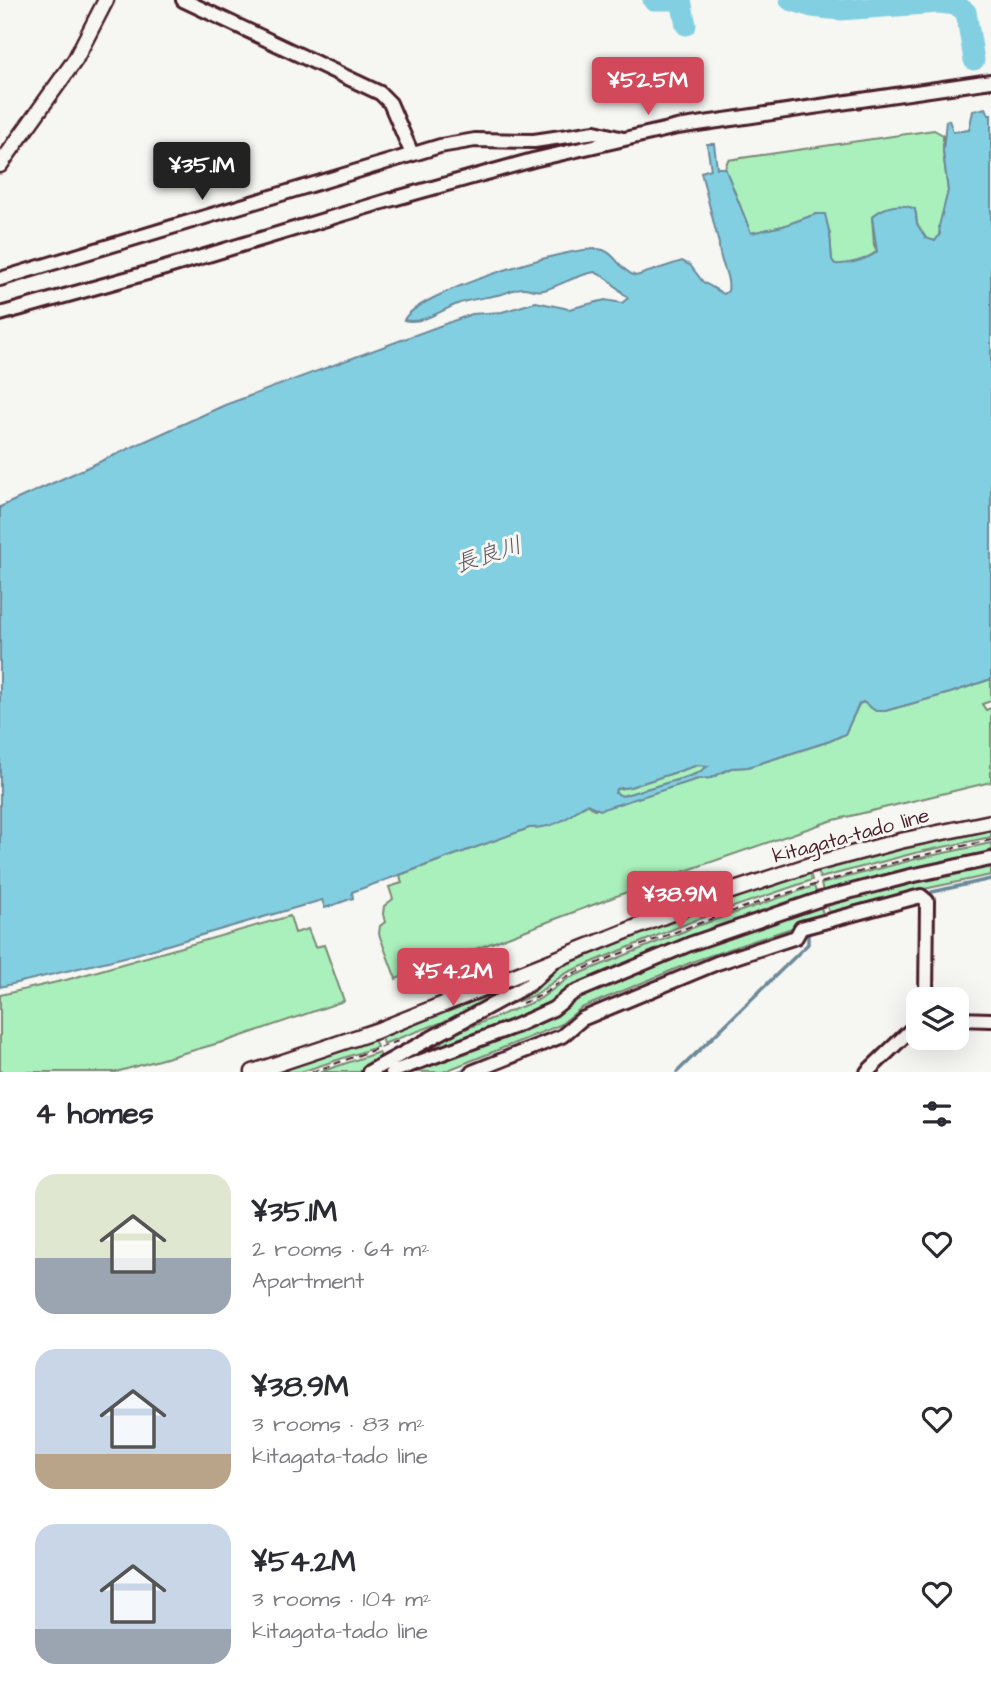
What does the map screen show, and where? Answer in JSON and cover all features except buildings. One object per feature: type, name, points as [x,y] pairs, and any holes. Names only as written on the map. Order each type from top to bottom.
[{"type":"main road","points":[[0,165],[75,60],[106,0]]},
{"type":"main road","name":"kitagata-tado line","points":[[253,1072],[376,1031],[707,899],[810,865],[900,841],[991,822]]},
{"type":"street","points":[[183,0],[380,93],[390,103],[412,154]]},
{"type":"street","points":[[0,314],[491,171],[677,127],[991,81]]},
{"type":"street","points":[[0,279],[412,154],[475,140],[519,142],[595,132],[626,140]]},
{"type":"street","points":[[392,1072],[513,1027],[553,1009],[573,993],[690,944],[821,899],[909,876],[991,859]]},
{"type":"street","points":[[472,1072],[562,1036],[582,1019],[717,963],[796,937],[801,928],[921,896],[927,901],[926,987]]},
{"type":"street","points":[[369,1072],[530,984],[552,963]]},
{"type":"street","points":[[969,1019],[991,1020]]},
{"type":"street","points":[[867,1072],[906,1034]]},
{"type":"green space","points":[[934,130],[943,135],[948,191],[938,239],[926,239],[917,224],[916,213],[898,207],[882,209],[872,217],[877,251],[852,263],[835,264],[832,260],[830,235],[824,215],[816,214],[783,226],[751,233],[725,168],[728,160]]},
{"type":"green space","points":[[991,679],[991,701],[982,704],[986,710],[991,708],[991,782],[830,821],[659,880],[396,979],[379,934],[380,926],[385,922],[384,906],[393,899],[389,887],[402,883],[400,875],[529,828],[559,822],[587,804],[594,809],[600,809],[698,779],[711,778],[731,768],[748,767],[830,741],[845,734],[859,704],[863,702],[876,711],[885,711]]},
{"type":"green space","points":[[698,765],[708,766],[687,777],[622,796],[615,793],[616,789]]},
{"type":"green space","points":[[991,828],[991,837],[915,853],[820,878],[818,870],[910,845]]},
{"type":"green space","points":[[991,843],[991,856],[824,895],[821,884]]},
{"type":"green space","points":[[991,863],[991,875],[910,892],[830,916],[826,902]]},
{"type":"green space","points":[[810,872],[812,880],[693,921],[566,973],[535,995],[488,1012],[541,984],[560,967],[689,914]]},
{"type":"green space","points":[[814,886],[818,897],[548,1009],[392,1069],[390,1065],[443,1038],[538,1000],[569,978],[697,926]]},
{"type":"green space","points":[[820,904],[824,917],[697,960],[581,1008],[560,1025],[443,1072],[403,1072],[577,995],[692,948]]},
{"type":"green space","points":[[290,916],[295,933],[308,929],[315,947],[324,945],[344,1001],[230,1040],[116,1072],[0,1072],[0,995],[66,980]]},
{"type":"green space","points":[[528,980],[473,1011],[383,1044],[381,1037]]},
{"type":"green space","points":[[374,1039],[377,1047],[301,1072],[275,1072]]},
{"type":"green space","points":[[379,1052],[382,1061],[361,1072],[320,1072]]},
{"type":"water","name":"長良川","points":[[986,108],[991,115],[991,679],[885,711],[876,711],[863,702],[859,704],[845,734],[830,741],[748,767],[731,768],[711,778],[698,779],[600,810],[587,804],[555,824],[529,828],[352,892],[353,898],[325,908],[322,900],[133,955],[0,987],[0,507],[225,405],[472,314],[502,312],[536,302],[569,309],[605,300],[622,303],[628,298],[608,279],[595,272],[544,290],[517,289],[473,299],[417,321],[404,320],[414,309],[435,297],[526,263],[581,250],[598,249],[609,253],[625,270],[636,276],[682,261],[690,265],[703,282],[724,294],[728,291],[728,279],[720,256],[701,172],[711,169],[707,144],[714,144],[717,168],[725,168],[751,233],[783,226],[816,214],[825,214],[832,260],[835,264],[852,263],[877,252],[872,217],[887,208],[904,206],[915,209],[917,224],[926,238],[935,241],[940,234],[939,226],[948,191],[943,151],[946,121],[949,120],[953,132],[969,130],[973,111]],"holes":[[[698,765],[708,766],[687,777],[622,796],[615,793],[616,789]]]},
{"type":"waterway","points":[[653,0],[678,0]]},
{"type":"waterway","points":[[681,0],[686,25]]},
{"type":"waterway","points":[[790,0],[812,7],[840,10],[939,3],[956,5],[966,12],[974,60]]},
{"type":"waterway","points":[[932,892],[991,879]]},
{"type":"waterway","points":[[806,934],[910,905]]},
{"type":"waterway","points":[[677,1072],[808,944],[808,934]]},
{"type":"waterway","points":[[458,1072],[470,1068]]}]
